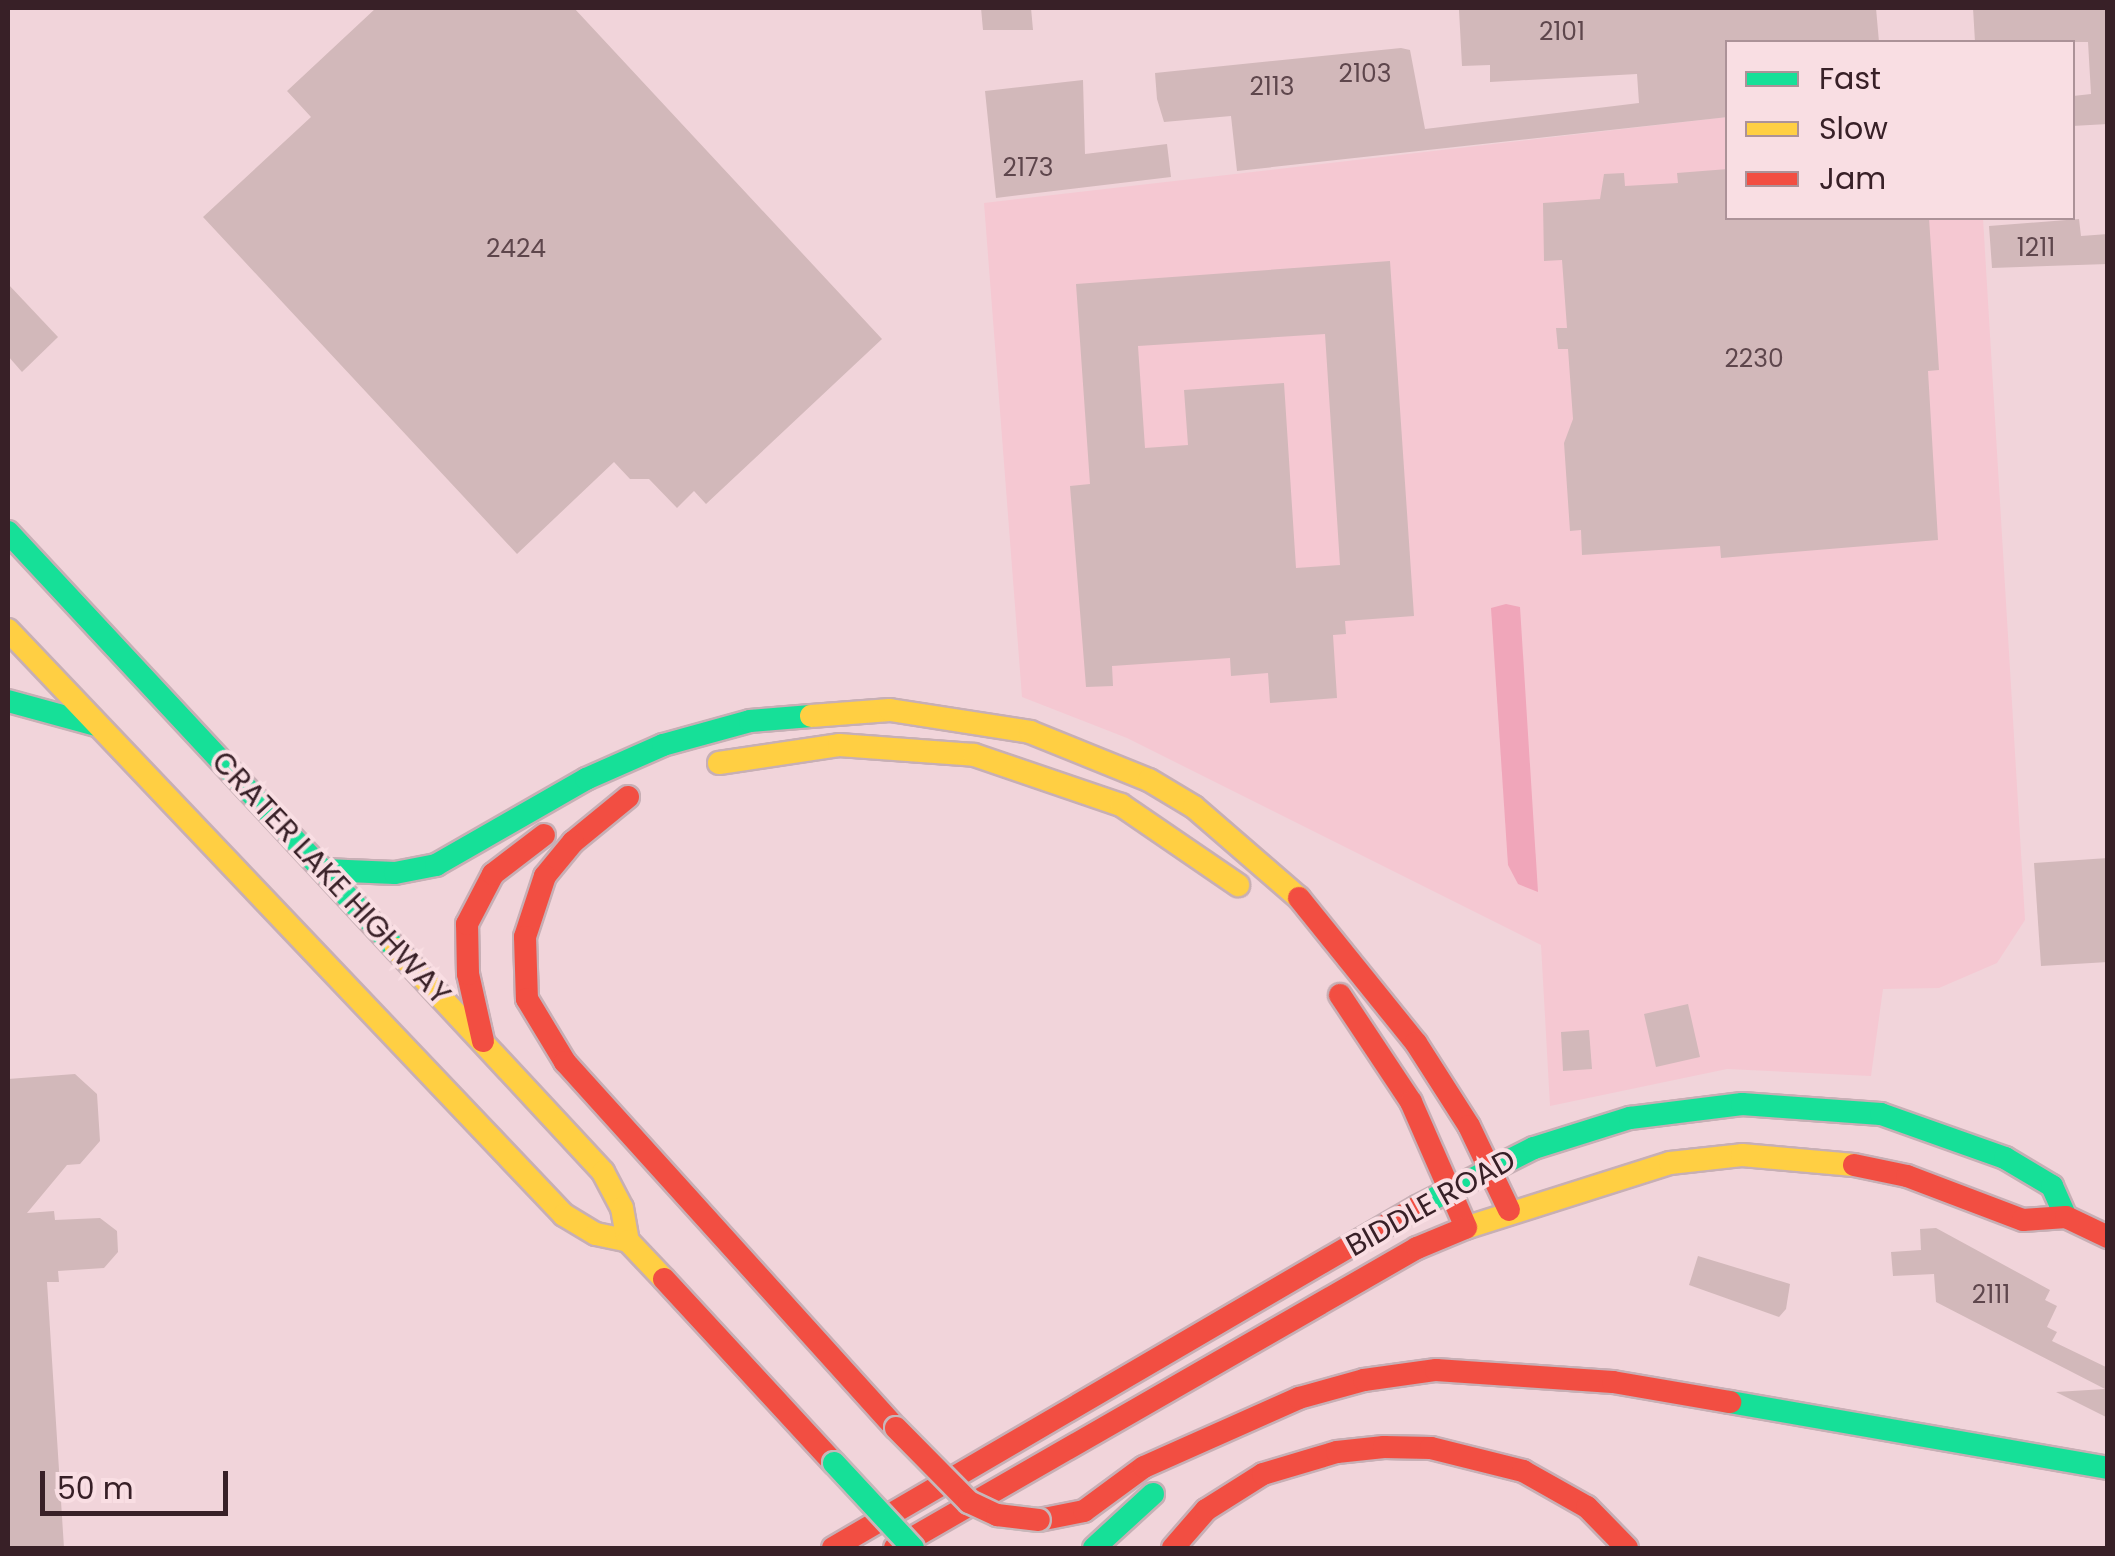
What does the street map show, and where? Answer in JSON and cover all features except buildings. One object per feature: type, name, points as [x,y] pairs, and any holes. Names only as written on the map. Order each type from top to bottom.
[{"type":"main road","name":"CRATER LAKE HIGHWAY","points":[[8,532],[603,1172],[622,1208],[628,1241],[913,1548]]},
{"type":"main road","name":"CRATER LAKE HIGHWAY","points":[[8,630],[564,1214],[596,1234],[628,1241]]},
{"type":"main road","points":[[8,701],[102,726]]},
{"type":"main road","points":[[324,870],[395,874],[436,865],[586,779],[663,745],[750,720],[890,710],[1030,732],[1149,780],[1194,807],[1271,868],[1375,986],[1490,1168],[1509,1210]]},
{"type":"main road","points":[[691,772],[752,755],[839,746],[974,754],[1121,805],[1203,855],[1262,906]]},
{"type":"main road","points":[[482,1040],[465,940],[484,886],[537,839],[595,807],[637,793],[574,842],[545,876],[524,937],[527,999],[566,1062],[896,1428],[968,1502],[997,1515],[1039,1520],[1084,1511],[1144,1467],[1239,1426],[1364,1380],[1481,1369],[1613,1382],[2108,1468]]},
{"type":"main road","points":[[1320,968],[1411,1102],[1466,1226]]},
{"type":"main road","name":"BIDDLE ROAD","points":[[833,1548],[1450,1188],[1490,1168],[1630,1118],[1712,1106],[1801,1106],[1881,1114],[1990,1152],[2052,1186],[2066,1217]]},
{"type":"main road","name":"BIDDLE ROAD","points":[[895,1548],[1311,1306],[1466,1226],[1670,1163],[1742,1156],[1864,1166],[2023,1220],[2066,1217],[2108,1237]]},
{"type":"main road","points":[[1094,1548],[1182,1467],[1239,1426]]},
{"type":"main road","points":[[1173,1548],[1206,1510],[1263,1474],[1337,1452],[1384,1447],[1431,1448],[1523,1471],[1587,1506],[1627,1548]]},
{"type":"shaded area","points":[[1725,117],[1725,220],[1983,220],[2025,920],[1997,963],[1939,988],[1883,989],[1871,1076],[1727,1069],[1550,1106],[1541,945],[1127,738],[1022,697],[984,203]]},
{"type":"shaded area","points":[[1506,604],[1520,607],[1538,892],[1518,884],[1508,865],[1491,608]]},
{"type":"traffic: fast","points":[[8,532],[396,949]]},
{"type":"traffic: fast","points":[[8,701],[96,725]]},
{"type":"traffic: fast","points":[[324,870],[395,873],[436,865],[586,779],[663,745],[750,721],[811,716]]},
{"type":"traffic: fast","points":[[1417,1207],[1534,1148],[1630,1118],[1742,1104],[1881,1114],[2005,1158],[2052,1186],[2066,1217]]},
{"type":"traffic: fast","points":[[1730,1402],[2108,1468]]},
{"type":"traffic: fast","points":[[834,1463],[913,1548]]},
{"type":"traffic: fast","points":[[1094,1548],[1153,1494]]},
{"type":"traffic: slow","points":[[8,630],[564,1215],[596,1234],[628,1241]]},
{"type":"traffic: slow","points":[[811,716],[890,710],[1030,732],[1149,780],[1194,807],[1299,898]]},
{"type":"traffic: slow","points":[[719,763],[839,745],[974,755],[1121,805],[1238,885]]},
{"type":"traffic: slow","points":[[396,949],[603,1172],[622,1208],[628,1241],[664,1279]]},
{"type":"traffic: slow","points":[[1465,1228],[1670,1163],[1742,1155],[1854,1165]]},
{"type":"traffic: jam","points":[[628,797],[573,842],[545,876],[525,937],[527,999],[565,1062],[896,1428]]},
{"type":"traffic: jam","points":[[483,1041],[468,974],[467,924],[493,874],[544,835]]},
{"type":"traffic: jam","points":[[1299,898],[1416,1043],[1469,1126],[1509,1210]]},
{"type":"traffic: jam","points":[[1340,995],[1411,1102],[1466,1227]]},
{"type":"traffic: jam","points":[[1854,1165],[1907,1176],[2023,1220],[2066,1217],[2108,1237]]},
{"type":"traffic: jam","points":[[833,1548],[1417,1207]]},
{"type":"traffic: jam","points":[[895,1548],[1417,1248],[1465,1228]]},
{"type":"traffic: jam","points":[[664,1279],[834,1463]]},
{"type":"traffic: jam","points":[[1039,1520],[1084,1511],[1144,1467],[1299,1398],[1364,1380],[1436,1370],[1613,1382],[1730,1402]]},
{"type":"traffic: jam","points":[[896,1428],[969,1502],[997,1515],[1039,1520]]},
{"type":"traffic: jam","points":[[1173,1548],[1206,1510],[1263,1474],[1337,1452],[1384,1447],[1431,1448],[1523,1471],[1587,1507],[1627,1548]]}]
